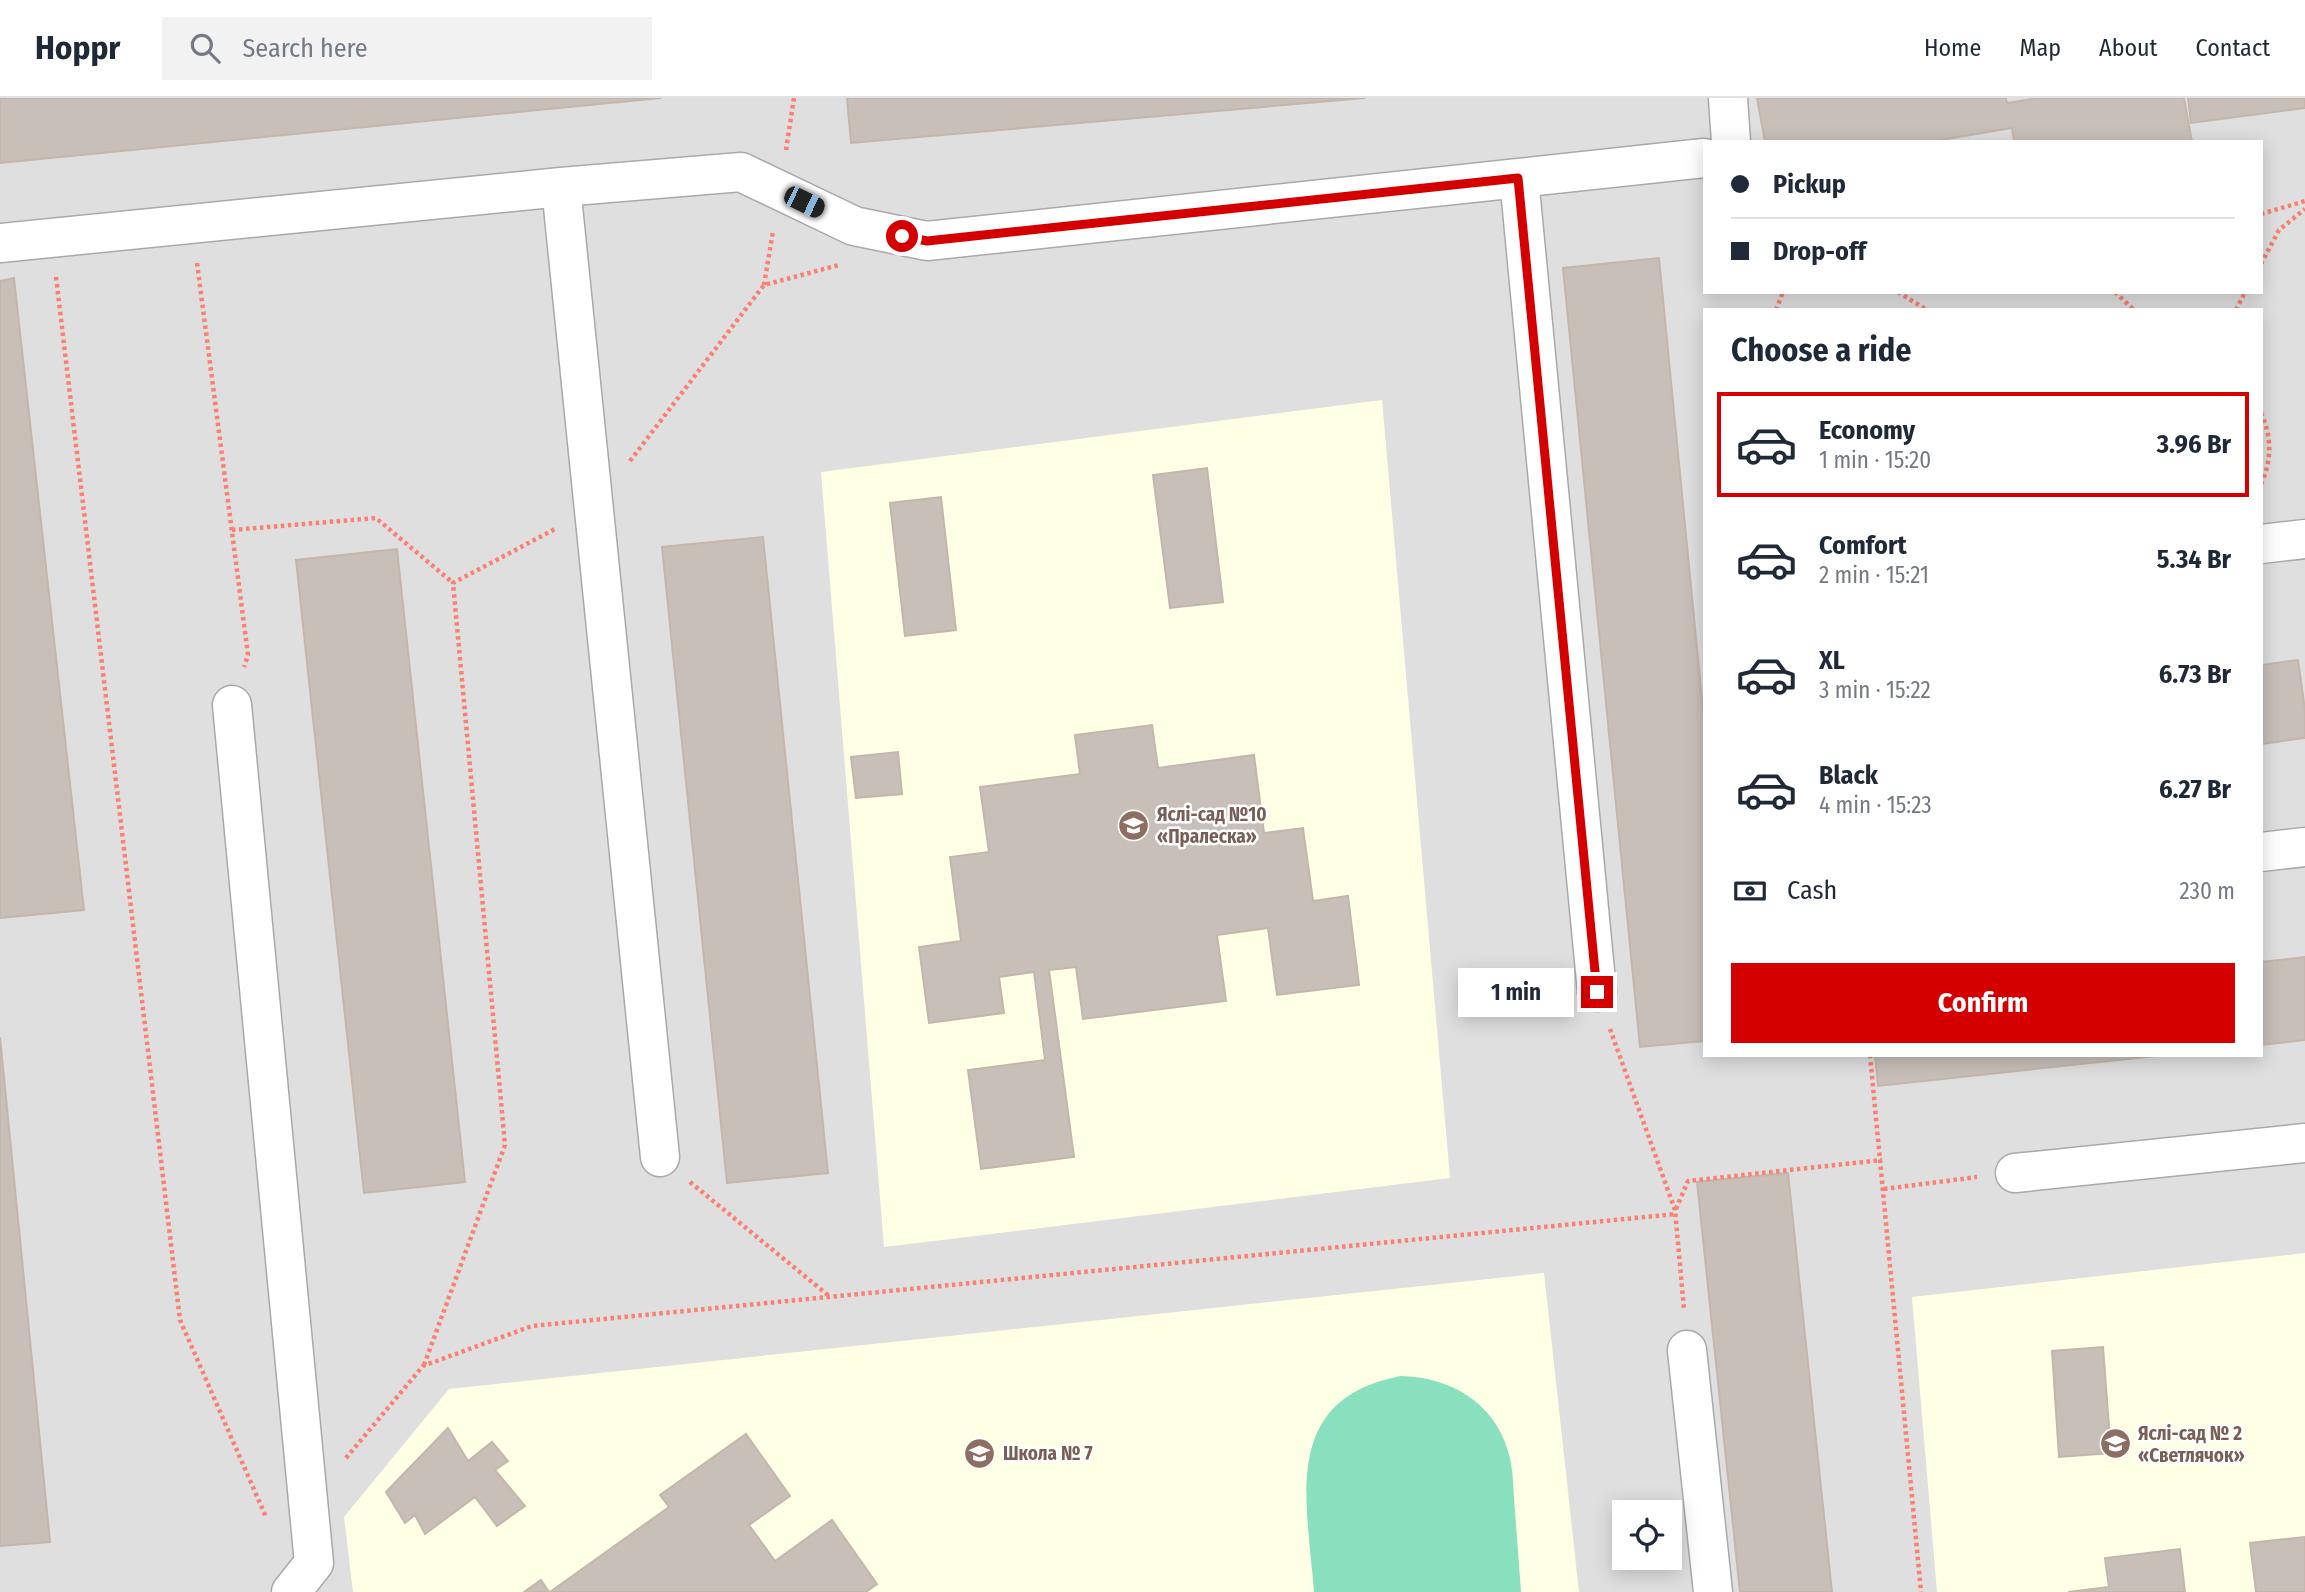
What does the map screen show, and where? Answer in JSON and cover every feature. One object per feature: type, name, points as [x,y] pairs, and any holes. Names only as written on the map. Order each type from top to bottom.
[{"type":"lane","points":[[1728,98],[1731,140]]},
{"type":"lane","points":[[0,243],[561,187],[741,172],[854,226],[927,241],[1703,158]]},
{"type":"lane","points":[[1518,178],[1597,992]]},
{"type":"lane","points":[[561,187],[660,1157]]},
{"type":"lane","points":[[2263,544],[2305,539]]},
{"type":"lane","points":[[232,705],[314,1563],[291,1592]]},
{"type":"lane","points":[[2263,852],[2305,847]]},
{"type":"lane","points":[[2014,1173],[2305,1143]]},
{"type":"lane","points":[[1687,1350],[1713,1592]]},
{"type":"path","points":[[2263,213],[2305,201]]},
{"type":"path","points":[[2263,260],[2279,230],[2305,209]]},
{"type":"path","points":[[192,224],[248,655],[232,705]]},
{"type":"path","points":[[51,238],[180,1320],[268,1522]]},
{"type":"path","points":[[453,583],[594,508],[764,285],[852,261]]},
{"type":"path","points":[[1901,294],[1924,308]]},
{"type":"path","points":[[2117,294],[2132,308]]},
{"type":"path","points":[[2263,417],[2267,425],[2270,455],[2263,478]]},
{"type":"path","points":[[232,530],[376,518],[453,583],[505,1145],[423,1366],[309,1502]]},
{"type":"path","points":[[1597,992],[1675,1212],[1687,1350]]},
{"type":"path","points":[[1870,1057],[1922,1592]]},
{"type":"path","points":[[660,1157],[829,1297]]},
{"type":"path","points":[[1675,1212],[1688,1181],[1882,1160]]},
{"type":"path","points":[[1884,1189],[2014,1173]]},
{"type":"path","points":[[423,1366],[531,1326],[1675,1212]]},
{"type":"shaded area","points":[[0,98],[2305,98],[2305,1592],[0,1592]]},
{"type":"shaded area","name":"Яслі-сад №10 «Пралеска»","points":[[1382,400],[1450,1178],[884,1247],[821,472]]},
{"type":"shaded area","name":"Яслі-сад № 2 «Светлячок»","points":[[2305,1253],[2305,1592],[1937,1592],[1912,1297]]},
{"type":"shaded area","name":"Школа № 7","points":[[1544,1273],[1579,1592],[353,1592],[344,1517],[449,1389]]},
{"type":"green space","points":[[1401,1376],[1436,1381],[1467,1395],[1481,1406],[1501,1434],[1508,1451],[1512,1473],[1521,1592],[1314,1592],[1307,1489],[1310,1458],[1318,1430],[1335,1407],[1362,1388]]},
{"type":"building","points":[[0,98],[661,98],[0,163]]},
{"type":"building","points":[[847,98],[1365,98],[851,143]]},
{"type":"building","points":[[1757,98],[2006,98],[2007,103],[2039,98],[2184,98],[2192,140],[2014,140],[2012,128],[1941,140],[1765,140]]},
{"type":"building","points":[[2188,98],[2305,98],[2305,108],[2191,123]]},
{"type":"building","points":[[1659,258],[1703,710],[1703,1041],[1640,1047],[1563,268]]},
{"type":"building","points":[[14,278],[84,910],[0,918],[0,281]]},
{"type":"building","points":[[1207,468],[1223,602],[1170,608],[1153,475]]},
{"type":"building","points":[[941,497],[956,630],[905,636],[890,503]]},
{"type":"building","points":[[763,537],[828,1173],[727,1183],[662,547]]},
{"type":"building","points":[[397,549],[465,1182],[364,1193],[296,560]]},
{"type":"building","points":[[2298,660],[2305,710],[2305,738],[2263,744],[2263,665]]},
{"type":"building","points":[[1152,725],[1158,768],[1254,755],[1264,833],[1303,828],[1313,901],[1348,896],[1359,985],[1277,995],[1268,928],[1217,935],[1226,1001],[1083,1019],[1076,967],[1049,970],[1074,1157],[981,1169],[968,1070],[1045,1060],[1034,972],[999,977],[1004,1013],[929,1023],[919,947],[961,941],[950,857],[989,852],[980,787],[1080,774],[1075,735]]},
{"type":"building","points":[[898,752],[902,794],[856,798],[851,757]]},
{"type":"building","points":[[2305,957],[2305,1040],[2263,1045],[2263,962]]},
{"type":"building","points":[[0,1037],[50,1542],[0,1546]]},
{"type":"building","points":[[1875,1057],[2146,1057],[1878,1086]]},
{"type":"building","points":[[1788,1173],[1832,1592],[1740,1592],[1697,1182]]},
{"type":"building","points":[[2103,1347],[2111,1453],[2059,1457],[2052,1351]]},
{"type":"building","points":[[448,1428],[468,1461],[492,1442],[508,1461],[495,1470],[525,1506],[497,1526],[475,1497],[425,1534],[415,1515],[405,1523],[386,1492]]},
{"type":"building","points":[[746,1434],[790,1496],[749,1525],[775,1561],[832,1520],[877,1584],[866,1592],[550,1592],[669,1507],[660,1495]]},
{"type":"building","points":[[2305,1537],[2305,1592],[2256,1592],[2250,1543]]},
{"type":"building","points":[[2180,1549],[2185,1592],[2068,1592],[2109,1587],[2105,1558]]},
{"type":"building","points":[[541,1580],[549,1592],[524,1592]]},
{"type":"place","name":"Яслі-сад №10 «Пралеска»","points":[[1134,825]]},
{"type":"place","name":"Яслі-сад № 2 «Светлячок»","points":[[2115,1444]]},
{"type":"place","name":"Школа № 7","points":[[980,1453]]},
{"type":"route","points":[[902,236],[927,241],[1518,178],[1597,992]]}]
